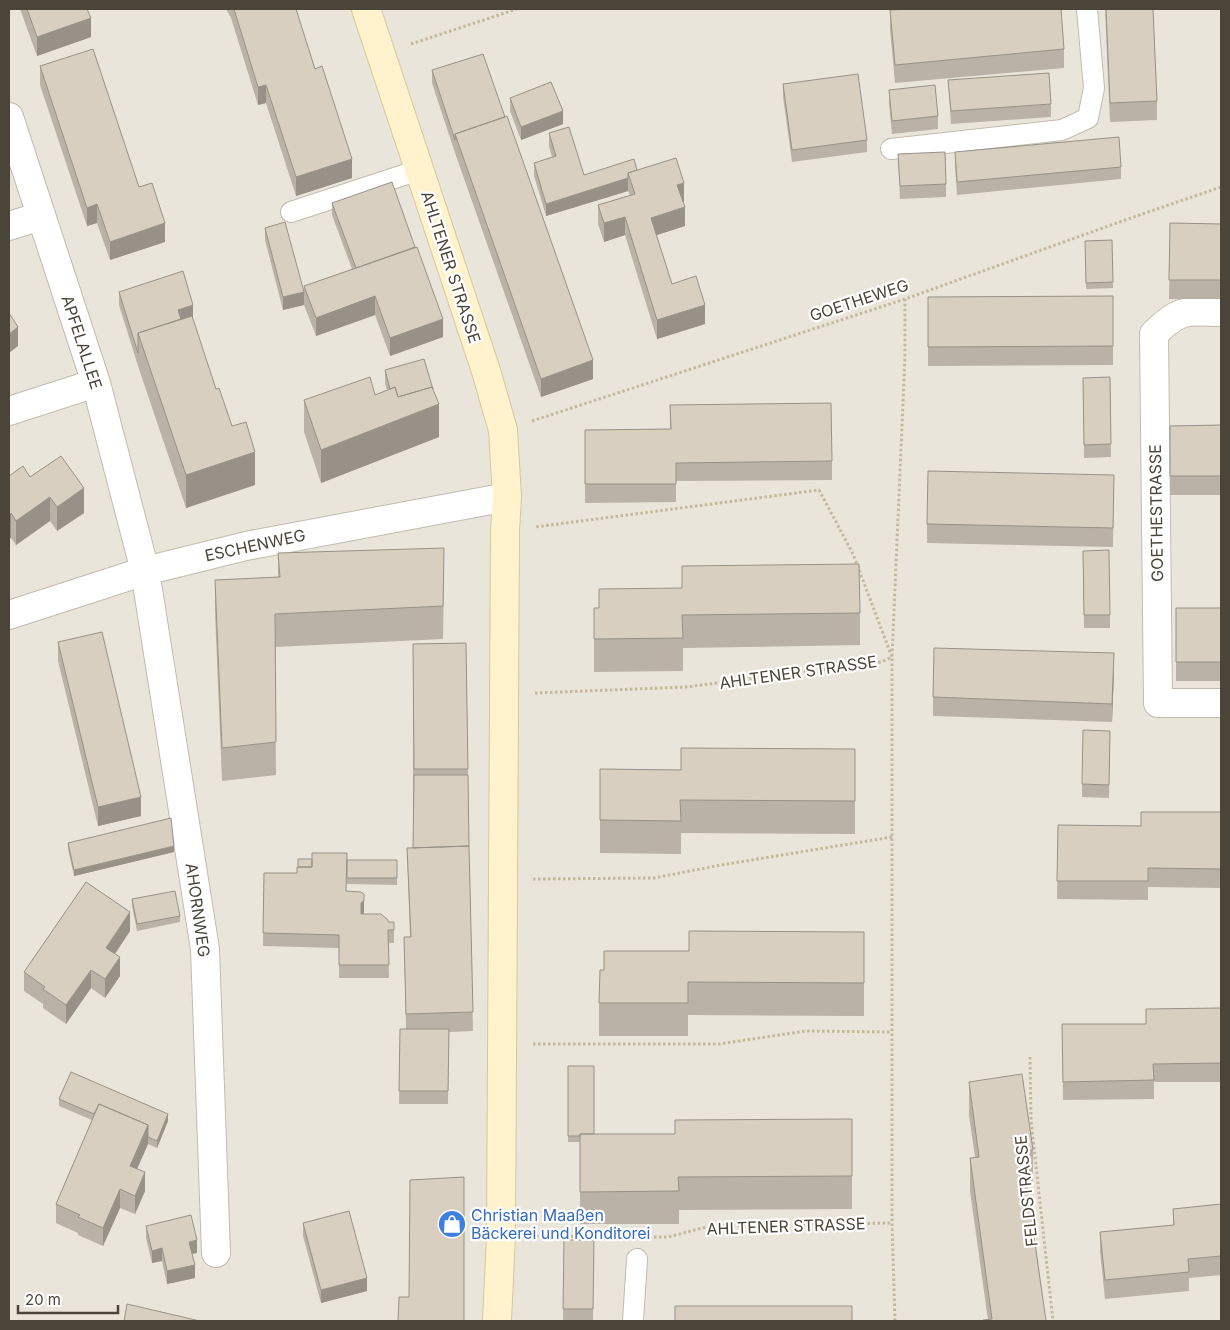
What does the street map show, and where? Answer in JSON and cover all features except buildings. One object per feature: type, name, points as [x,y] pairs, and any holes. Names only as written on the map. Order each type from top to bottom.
[{"type":"main road","name":"AHLTENER STRASSE","points":[[366,9],[486,371],[503,430],[507,497],[505,531],[501,1236],[497,1321]]},
{"type":"street","name":"APFELALLEE","points":[[9,117],[96,384],[145,571]]},
{"type":"street","points":[[9,226],[41,216]]},
{"type":"street","name":"GOETHESTRASSE","points":[[1221,312],[1189,311],[1170,318],[1154,334],[1154,344],[1158,702],[1221,702]]},
{"type":"street","points":[[9,411],[96,384]]},
{"type":"street","name":"ESCHENWEG","points":[[9,615],[145,571],[246,546],[507,497]]},
{"type":"street","name":"AHORNWEG","points":[[145,571],[205,949],[216,1253]]},
{"type":"lane","points":[[891,149],[1062,130],[1088,118],[1094,88],[1087,9]]},
{"type":"lane","points":[[291,212],[419,170]]},
{"type":"lane","points":[[632,1321],[637,1259]]},
{"type":"path","points":[[380,54],[517,9]]},
{"type":"path","name":"GOETHEWEG","points":[[503,430],[905,298],[1221,187]]},
{"type":"path","points":[[895,1321],[892,1223],[892,657],[905,356],[905,298]]},
{"type":"path","name":"AHLTENER STRASSE","points":[[504,694],[686,687],[881,662],[892,657],[853,554],[819,490],[505,531]]},
{"type":"path","points":[[503,879],[654,878],[892,837]]},
{"type":"path","points":[[502,1044],[719,1044],[806,1031],[892,1032]]},
{"type":"path","name":"FELDSTRASSE","points":[[1030,1057],[1031,1120],[1053,1321]]},
{"type":"path","name":"AHLTENER STRASSE","points":[[649,1237],[668,1237],[710,1226],[892,1223]]},
{"type":"path","points":[[501,1236],[629,1237]]},
{"type":"shaded area","points":[[9,9],[1221,9],[1221,1321],[9,1321]]},
{"type":"place","name":"Christian Maaßen Bäckerei und Konditorei","points":[[452,1224]]}]
